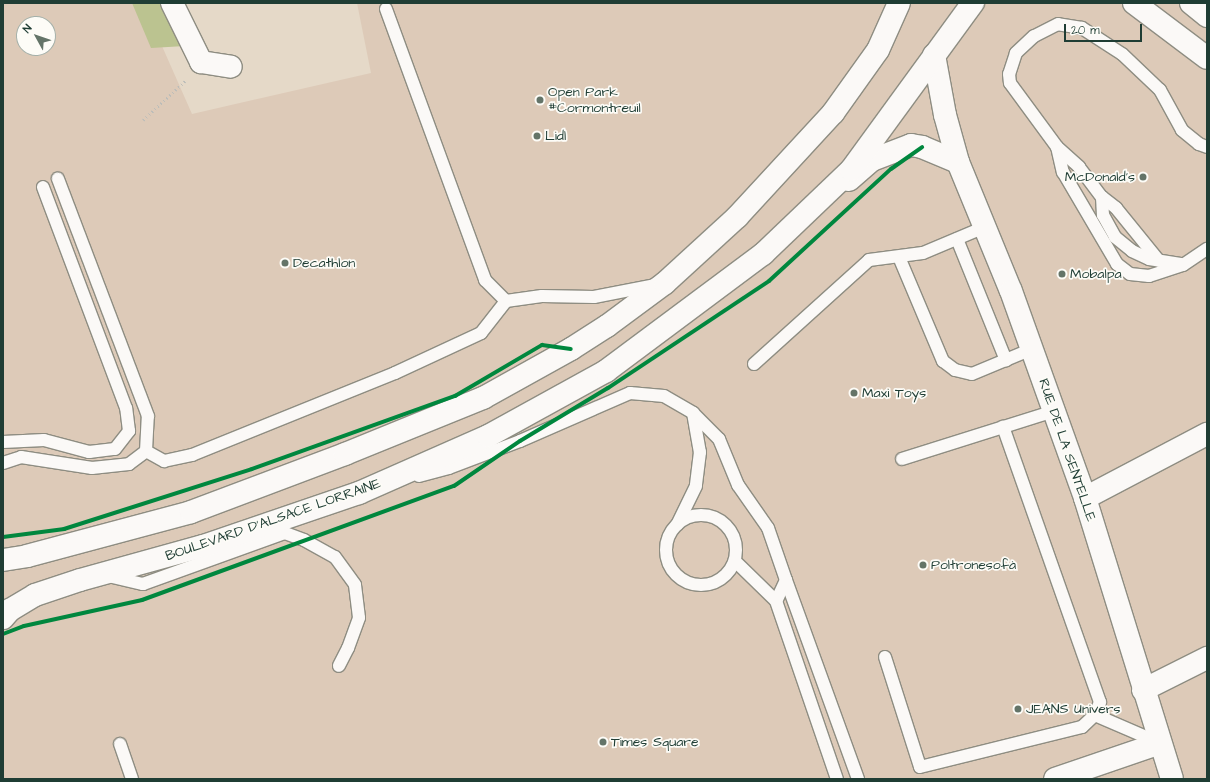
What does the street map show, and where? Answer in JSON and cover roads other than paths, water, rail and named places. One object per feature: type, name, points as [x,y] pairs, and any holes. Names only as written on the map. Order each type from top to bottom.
[{"type":"main road","points":[[172,3],[201,62],[231,67]]},
{"type":"main road","points":[[3,560],[27,556],[191,512],[345,454],[482,398],[571,349],[607,326],[665,283],[737,217],[832,113],[878,50],[899,3]]},
{"type":"main road","name":"BOULEVARD D'ALSACE LORRAINE","points":[[3,618],[10,610],[36,595],[101,574],[203,546],[377,486],[488,436],[606,372],[763,254],[851,170],[973,3]]},
{"type":"main road","points":[[1134,3],[1207,58]]},
{"type":"main road","points":[[1191,3],[1207,16]]},
{"type":"main road","name":"RUE DE LA SENTELLE","points":[[934,55],[945,115],[958,162],[1011,291],[1085,498],[1143,690],[1172,779]]},
{"type":"main road","points":[[763,254],[872,160],[911,145],[922,147],[958,162]]},
{"type":"main road","points":[[1085,498],[1207,434]]},
{"type":"main road","points":[[1143,690],[1207,658]]},
{"type":"main road","points":[[1055,779],[1160,743]]},
{"type":"lane","points":[[386,9],[485,280],[506,301]]},
{"type":"lane","points":[[1159,261],[1116,208],[1102,197],[1079,167],[1056,147],[1010,83],[1009,74],[1016,53],[1034,36],[1058,24],[1082,28],[1122,54],[1160,90],[1182,130],[1199,144],[1207,147]]},
{"type":"lane","points":[[1056,147],[1064,172],[1117,264],[1130,274],[1149,276],[1183,265],[1207,249]]},
{"type":"lane","points":[[3,463],[21,457],[92,468],[129,464],[146,451],[148,416],[58,179]]},
{"type":"lane","points":[[3,442],[44,440],[89,452],[115,449],[129,431],[126,408],[43,187]]},
{"type":"lane","points":[[1102,197],[1103,215],[1115,237],[1132,251],[1149,259],[1183,265]]},
{"type":"lane","points":[[754,364],[869,260],[923,253],[985,227]]},
{"type":"lane","points":[[957,239],[1006,360]]},
{"type":"lane","points":[[899,256],[943,362],[955,370],[972,374],[1032,349]]},
{"type":"lane","points":[[146,451],[164,461],[192,455],[395,373],[481,334],[506,301],[542,296],[594,297],[665,283]]},
{"type":"lane","points":[[377,486],[448,468],[520,441],[630,393],[664,396],[693,413],[720,439],[738,485],[768,528],[858,779]]},
{"type":"lane","points":[[902,458],[1054,411]]},
{"type":"lane","points":[[677,525],[686,518],[698,515],[709,516],[720,520],[729,528],[735,538],[737,550],[735,561],[729,572],[715,582],[698,585],[687,582],[678,576],[671,568],[667,557],[667,546],[670,534],[677,525],[696,486],[700,452],[693,413]]},
{"type":"lane","points":[[885,656],[920,767],[1082,726],[1095,715],[1100,702],[1003,427]]},
{"type":"lane","points":[[101,574],[143,584],[286,533],[335,556],[355,585],[359,618],[348,648],[339,666]]},
{"type":"lane","points":[[735,561],[776,601],[837,779]]},
{"type":"lane","points":[[776,601],[786,580]]},
{"type":"lane","points":[[1095,715],[1160,743]]},
{"type":"lane","points":[[120,744],[132,779]]},
{"type":"place","name":"Open Park #Cormontreuil","points":[[540,100]]},
{"type":"place","name":"Lidl","points":[[537,136]]},
{"type":"place","name":"McDonald's","points":[[1143,177]]},
{"type":"place","name":"Decathlon","points":[[285,263]]},
{"type":"place","name":"Mobalpa","points":[[1062,274]]},
{"type":"place","name":"Maxi Toys","points":[[854,393]]},
{"type":"place","name":"Poltronesofà","points":[[923,565]]},
{"type":"place","name":"JEANS Univers","points":[[1018,709]]},
{"type":"place","name":"Times Square","points":[[603,742]]}]
